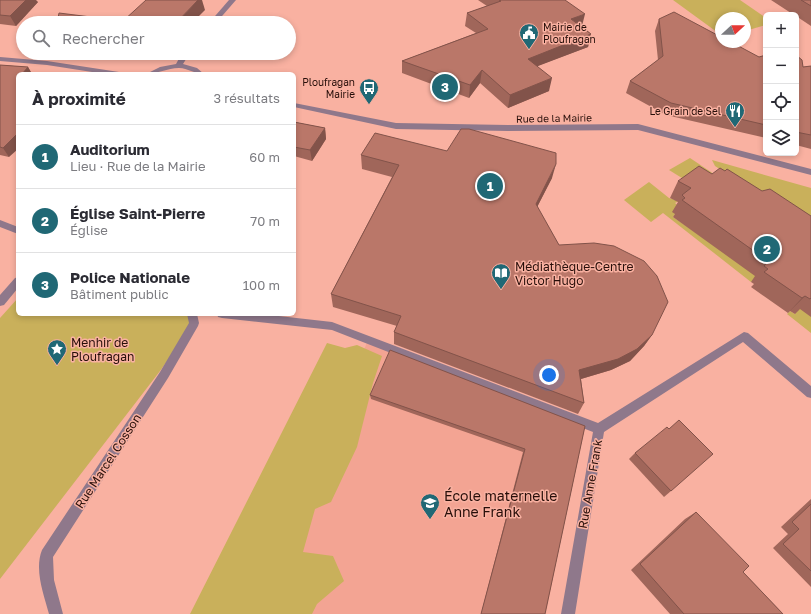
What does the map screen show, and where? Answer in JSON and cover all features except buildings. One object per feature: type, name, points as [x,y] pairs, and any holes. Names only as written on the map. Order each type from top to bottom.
[{"type":"street","points":[[218,16],[233,0]]},
{"type":"street","points":[[0,59],[47,63],[106,72]]},
{"type":"street","points":[[178,66],[182,60]]},
{"type":"street","points":[[155,72],[168,67],[178,66],[194,69],[198,72]]},
{"type":"street","name":"Rue de la Mairie","points":[[296,105],[396,126],[508,128],[638,127],[811,172]]},
{"type":"street","points":[[0,223],[16,230]]},
{"type":"street","points":[[0,302],[16,284]]},
{"type":"street","name":"Rue Marcel Cosson","points":[[56,614],[47,580],[46,555],[164,375],[194,323],[192,316]]},
{"type":"street","points":[[240,316],[332,326],[599,429]]},
{"type":"street","name":"Rue Anne Frank","points":[[568,614],[599,429],[744,336],[811,393]]},
{"type":"shaded area","points":[[673,0],[740,0],[763,16],[763,26],[751,29],[751,12],[715,12],[715,31]]},
{"type":"shaded area","points":[[690,158],[811,239],[690,183],[669,170]]},
{"type":"shaded area","points":[[712,160],[811,188],[811,230],[715,166]]},
{"type":"shaded area","points":[[649,182],[669,198],[679,201],[675,203],[680,207],[673,217],[762,278],[751,282],[663,213],[651,222],[624,200]]},
{"type":"shaded area","points":[[16,300],[16,316],[192,316],[194,323],[160,371],[0,579],[0,318]]},
{"type":"shaded area","points":[[798,304],[811,312],[811,333],[787,314],[790,311],[795,314]]},
{"type":"shaded area","name":"École maternelle Anne Frank","points":[[368,340],[583,426],[546,614],[257,614]]},
{"type":"shaded area","points":[[327,343],[345,348],[357,345],[382,356],[373,383],[357,447],[331,502],[315,509],[303,552],[333,556],[344,581],[317,604],[312,614],[190,614]]},
{"type":"place","name":"Mairie de Ploufragan","points":[[529,50]]},
{"type":"place","name":"Police Nationale","points":[[445,87]]},
{"type":"place","name":"Ploufragan Mairie","points":[[369,105]]},
{"type":"place","name":"Le Grain de Sel","points":[[735,128]]},
{"type":"place","name":"Auditorium","points":[[490,186]]},
{"type":"place","name":"Église Saint-Pierre","points":[[767,249]]},
{"type":"place","name":"Médiathèque-Centre Victor Hugo","points":[[501,290]]},
{"type":"place","name":"Menhir de Ploufragan","points":[[57,366]]},
{"type":"place","name":"École maternelle Anne Frank","points":[[430,520]]}]
